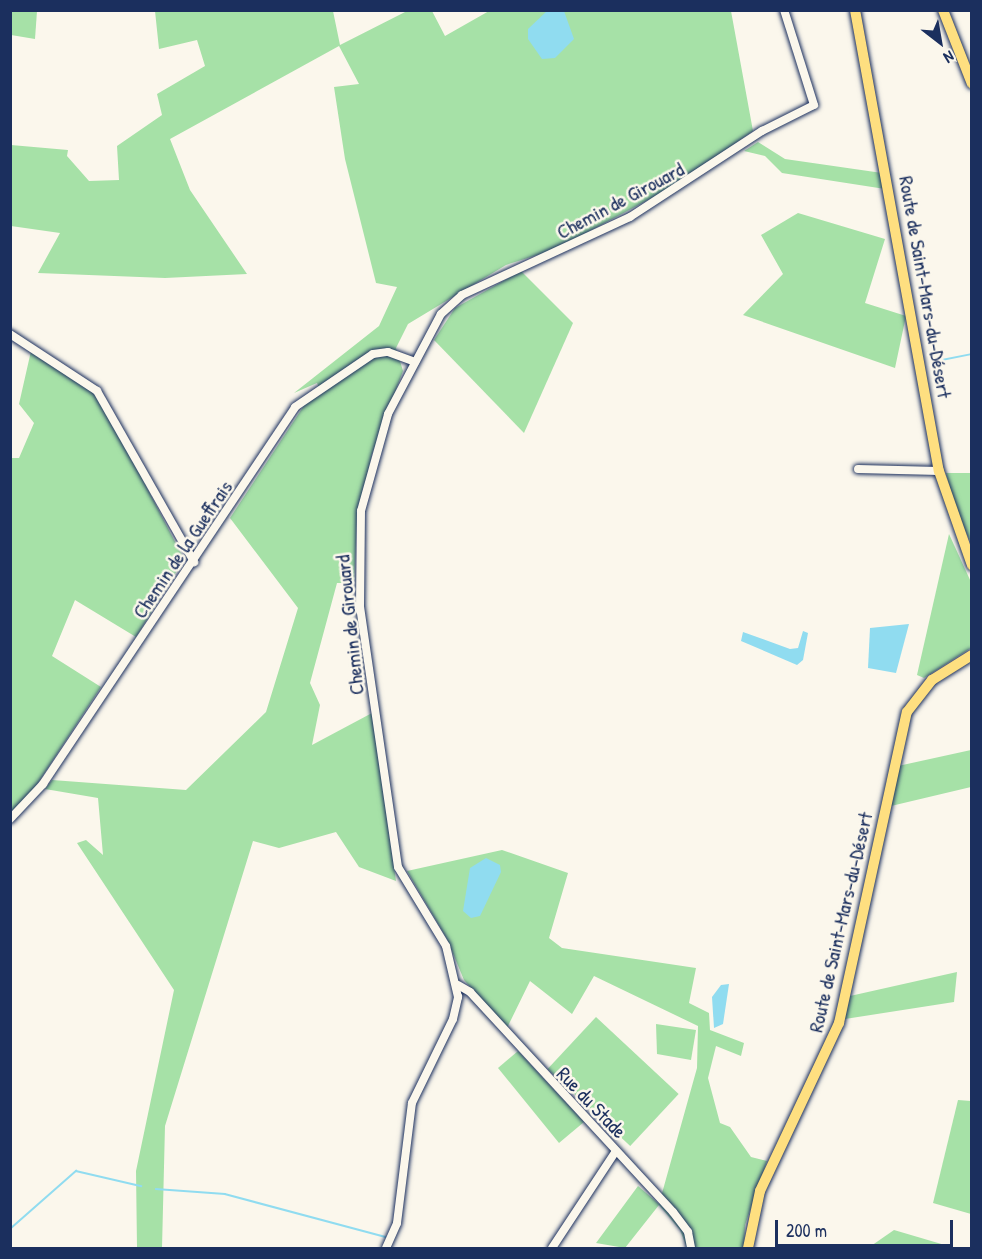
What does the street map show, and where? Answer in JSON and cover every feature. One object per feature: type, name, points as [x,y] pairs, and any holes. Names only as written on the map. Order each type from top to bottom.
[{"type":"main road","name":"Route de Saint-Mars-du-Désert","points":[[855,10],[939,471],[972,566]]},
{"type":"main road","points":[[949,11],[970,60]]},
{"type":"main road","points":[[949,11],[972,84]]},
{"type":"main road","name":"Route de Saint-Mars-du-Désert","points":[[748,1248],[760,1191],[839,1023],[907,712],[932,680],[972,655]]},
{"type":"street","name":"Chemin de Girouard","points":[[386,1248],[397,1223],[405,1134],[418,1086],[453,1019],[458,985],[446,946],[398,867],[357,578],[369,475],[391,407],[441,314],[462,295],[630,217],[762,131],[813,105],[784,10]]},
{"type":"street","points":[[10,334],[97,391],[194,562]]},
{"type":"street","name":"Chemin de la Gueffrais","points":[[10,819],[43,784],[303,399],[373,354],[388,352],[415,362]]},
{"type":"street","points":[[858,469],[939,471]]},
{"type":"street","name":"Rue du Stade","points":[[458,985],[470,992],[667,1207],[688,1232],[692,1248]]},
{"type":"street","points":[[552,1248],[616,1151]]},
{"type":"green space","points":[[10,11],[37,11],[35,39],[11,35]]},
{"type":"green space","points":[[155,11],[333,11],[340,45],[407,11],[432,11],[445,36],[489,11],[731,11],[753,131],[676,185],[556,249],[506,265],[408,324],[396,348],[403,371],[372,454],[357,522],[354,583],[337,583],[310,683],[320,705],[312,745],[372,713],[396,881],[359,867],[336,832],[279,848],[253,841],[165,1126],[162,1248],[137,1248],[136,1171],[174,990],[77,843],[86,840],[103,855],[98,798],[45,789],[52,780],[186,790],[266,712],[298,608],[230,518],[305,404],[321,392],[317,383],[294,393],[379,326],[397,287],[376,283],[345,159],[334,87],[359,84],[339,46],[170,139],[190,190],[247,274],[165,278],[38,273],[60,233],[11,226],[11,145],[68,150],[67,156],[89,181],[119,180],[117,146],[162,115],[157,94],[205,66],[197,40],[159,49]]},
{"type":"green space","points":[[758,142],[785,159],[882,173],[885,189],[782,173],[765,156],[744,151]]},
{"type":"green space","points":[[798,213],[885,239],[865,303],[906,316],[895,368],[743,315],[783,274],[761,235]]},
{"type":"green space","points":[[521,271],[573,323],[524,433],[434,340],[455,308]]},
{"type":"green space","points":[[31,351],[92,392],[106,409],[184,559],[136,637],[75,600],[52,656],[101,687],[32,792],[11,812],[10,458],[19,458],[34,423],[19,404]]},
{"type":"green space","points":[[946,473],[971,473],[971,543],[955,508]]},
{"type":"green space","points":[[949,534],[971,582],[971,648],[924,678],[917,675]]},
{"type":"green space","points":[[971,750],[971,787],[891,806],[898,766]]},
{"type":"green space","points":[[502,850],[568,873],[549,938],[562,948],[696,968],[689,1003],[709,1013],[710,1030],[744,1043],[741,1056],[716,1046],[708,1078],[720,1123],[730,1127],[751,1157],[767,1161],[745,1225],[744,1248],[687,1248],[680,1230],[659,1205],[625,1248],[596,1243],[638,1186],[659,1204],[697,1068],[698,1026],[594,976],[572,1014],[530,981],[507,1028],[464,980],[447,939],[407,871]]},
{"type":"green space","points":[[957,972],[954,1002],[845,1019],[850,996]]},
{"type":"green space","points":[[596,1017],[679,1094],[630,1146],[548,1069]]},
{"type":"green space","points":[[656,1024],[696,1030],[691,1060],[657,1054]]},
{"type":"green space","points":[[518,1051],[584,1122],[559,1143],[498,1068]]},
{"type":"green space","points":[[958,1100],[971,1101],[971,1214],[933,1203]]},
{"type":"green space","points":[[894,1230],[955,1248],[868,1248]]},
{"type":"water","points":[[547,11],[564,11],[574,39],[555,58],[542,59],[528,39],[528,29]]},
{"type":"water","points":[[909,624],[896,673],[868,668],[870,628]]},
{"type":"water","points":[[803,631],[808,633],[803,660],[797,665],[741,641],[743,632],[790,649],[798,648]]},
{"type":"water","points":[[486,858],[500,865],[501,872],[480,916],[471,918],[463,911],[470,868]]},
{"type":"water","points":[[729,984],[723,1024],[714,1028],[712,997],[721,985]]},
{"type":"waterway","points":[[932,362],[972,354]]},
{"type":"waterway","points":[[10,1229],[76,1171],[141,1186]]},
{"type":"waterway","points":[[156,1189],[225,1194],[385,1237]]}]
